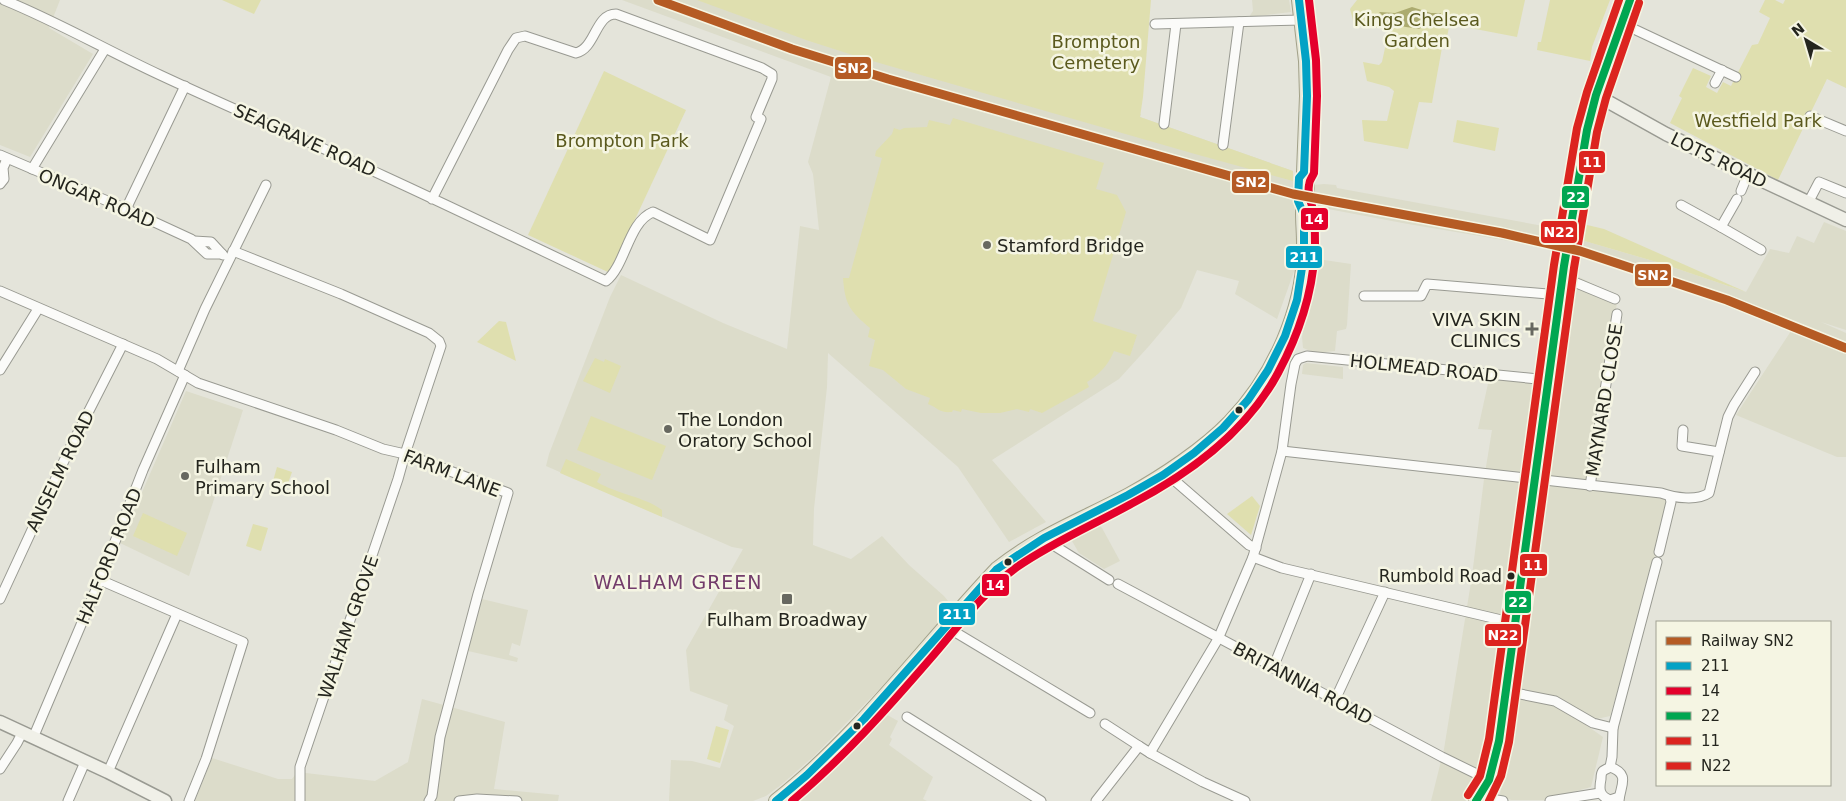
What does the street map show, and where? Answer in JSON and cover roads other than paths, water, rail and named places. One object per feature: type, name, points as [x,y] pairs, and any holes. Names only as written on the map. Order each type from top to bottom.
[{"type":"main road","points":[[776,801],[798,784],[846,737],[997,569],[1042,538],[1129,495],[1179,462],[1216,436],[1232,420],[1256,388],[1289,328],[1300,288],[1304,257],[1303,211],[1298,203],[1299,178],[1304,172],[1307,96],[1306,61],[1299,0]]},
{"type":"main road","points":[[1479,798],[1489,780],[1496,754],[1563,271],[1588,126],[1596,95],[1630,0]]},
{"type":"street","name":"SEAGRAVE ROAD","points":[[4,0],[57,22],[105,49],[606,281],[613,276],[627,246],[645,215],[653,212],[710,240],[761,119],[756,117],[772,79],[772,74],[616,14],[611,14],[602,20],[586,49],[576,53],[525,36],[516,38],[508,50],[432,199]]},
{"type":"street","points":[[1155,24],[1302,20]]},
{"type":"street","points":[[1224,145],[1239,22]]},
{"type":"street","points":[[1622,23],[1736,77]]},
{"type":"street","points":[[1164,124],[1176,24]]},
{"type":"street","points":[[32,169],[105,49]]},
{"type":"street","points":[[1715,83],[1722,70]]},
{"type":"street","points":[[126,209],[185,86]]},
{"type":"street","name":"LOTS ROAD","points":[[1596,95],[1666,134],[1846,220]]},
{"type":"street","points":[[1810,116],[1846,131]]},
{"type":"street","points":[[0,184],[4,179],[1,169],[4,157]]},
{"type":"street","name":"ONGAR ROAD","points":[[4,157],[126,209],[194,241],[207,254],[228,254]]},
{"type":"street","points":[[1721,227],[1739,195],[1748,174]]},
{"type":"street","points":[[1808,203],[1819,182],[1846,193]]},
{"type":"street","name":"HALFORD ROAD","points":[[0,769],[27,735],[100,580],[228,254],[266,185]]},
{"type":"street","points":[[1681,205],[1761,250]]},
{"type":"street","name":"WALHAM GROVE","points":[[228,254],[341,294],[429,333],[440,341],[441,346],[404,454],[398,480],[300,767],[300,801]]},
{"type":"street","points":[[1563,271],[1614,299]]},
{"type":"street","points":[[1364,296],[1420,296],[1427,284],[1560,294]]},
{"type":"street","name":"FARM LANE","points":[[0,291],[157,359],[198,383],[336,430],[384,449],[404,454],[508,493],[478,594],[440,737],[430,801]]},
{"type":"street","points":[[0,370],[38,309]]},
{"type":"street","name":"MAYNARD CLOSE","points":[[1590,486],[1617,314]]},
{"type":"street","name":"ANSELM ROAD","points":[[0,600],[69,450],[124,344]]},
{"type":"street","name":"HOLMEAD ROAD","points":[[1282,451],[1294,371],[1296,362],[1300,357],[1307,356],[1548,380]]},
{"type":"street","points":[[1150,753],[1218,639],[1253,557],[1282,451],[1661,493],[1670,497],[1703,497],[1710,493],[1728,417],[1755,372]]},
{"type":"street","points":[[1683,430],[1682,446],[1719,452]]},
{"type":"street","points":[[1174,480],[1249,545],[1256,548]]},
{"type":"street","points":[[1659,552],[1672,502],[1670,497]]},
{"type":"street","name":"BRITANNIA ROAD","points":[[1042,538],[1113,582],[1218,639],[1489,780]]},
{"type":"street","points":[[1253,557],[1282,568],[1514,623]]},
{"type":"street","points":[[1610,767],[1613,728],[1657,562]]},
{"type":"street","points":[[1273,668],[1311,574]]},
{"type":"street","points":[[100,580],[243,642],[206,759],[189,801]]},
{"type":"street","points":[[1335,700],[1384,592]]},
{"type":"street","points":[[108,772],[177,614]]},
{"type":"street","points":[[945,626],[1090,713]]},
{"type":"street","points":[[1505,691],[1554,701],[1594,723],[1613,728]]},
{"type":"street","points":[[907,717],[1042,801]]},
{"type":"street","points":[[0,722],[108,772],[165,801]]},
{"type":"street","points":[[1105,724],[1150,753],[1203,782],[1246,801]]},
{"type":"street","points":[[1096,801],[1139,746]]},
{"type":"street","points":[[68,801],[85,762]]},
{"type":"street","points":[[1610,767],[1620,771],[1622,775],[1622,789],[1619,799],[1610,800],[1603,797],[1600,793],[1599,789],[1603,770],[1610,767]]},
{"type":"street","points":[[1550,801],[1600,793]]},
{"type":"street","points":[[1479,798],[1503,801]]},
{"type":"street","points":[[459,801],[477,799],[516,801]]},
{"type":"rail line","name":"SN2","points":[[658,0],[792,49],[888,79],[1293,194],[1502,233],[1580,251],[1727,300],[1846,348]]},
{"type":"place","name":"Stamford Bridge","points":[[987,245]]},
{"type":"place","name":"VIVA SKIN CLINICS","points":[[1532,329]]},
{"type":"place","name":"The London Oratory School","points":[[668,429]]},
{"type":"place","name":"Fulham Primary School","points":[[185,476]]},
{"type":"place","name":"Rumbold Road","points":[[1511,576]]},
{"type":"place","name":"Fulham Broadway","points":[[787,599]]},
{"type":"district","name":"WALHAM GREEN","points":[[678,582]]},
{"type":"park label","name":"Kings Chelsea Garden","points":[[1417,29]]},
{"type":"park label","name":"Brompton Cemetery","points":[[1096,51]]},
{"type":"park label","name":"Westfield Park","points":[[1758,120]]},
{"type":"park label","name":"Brompton Park","points":[[622,140]]}]
